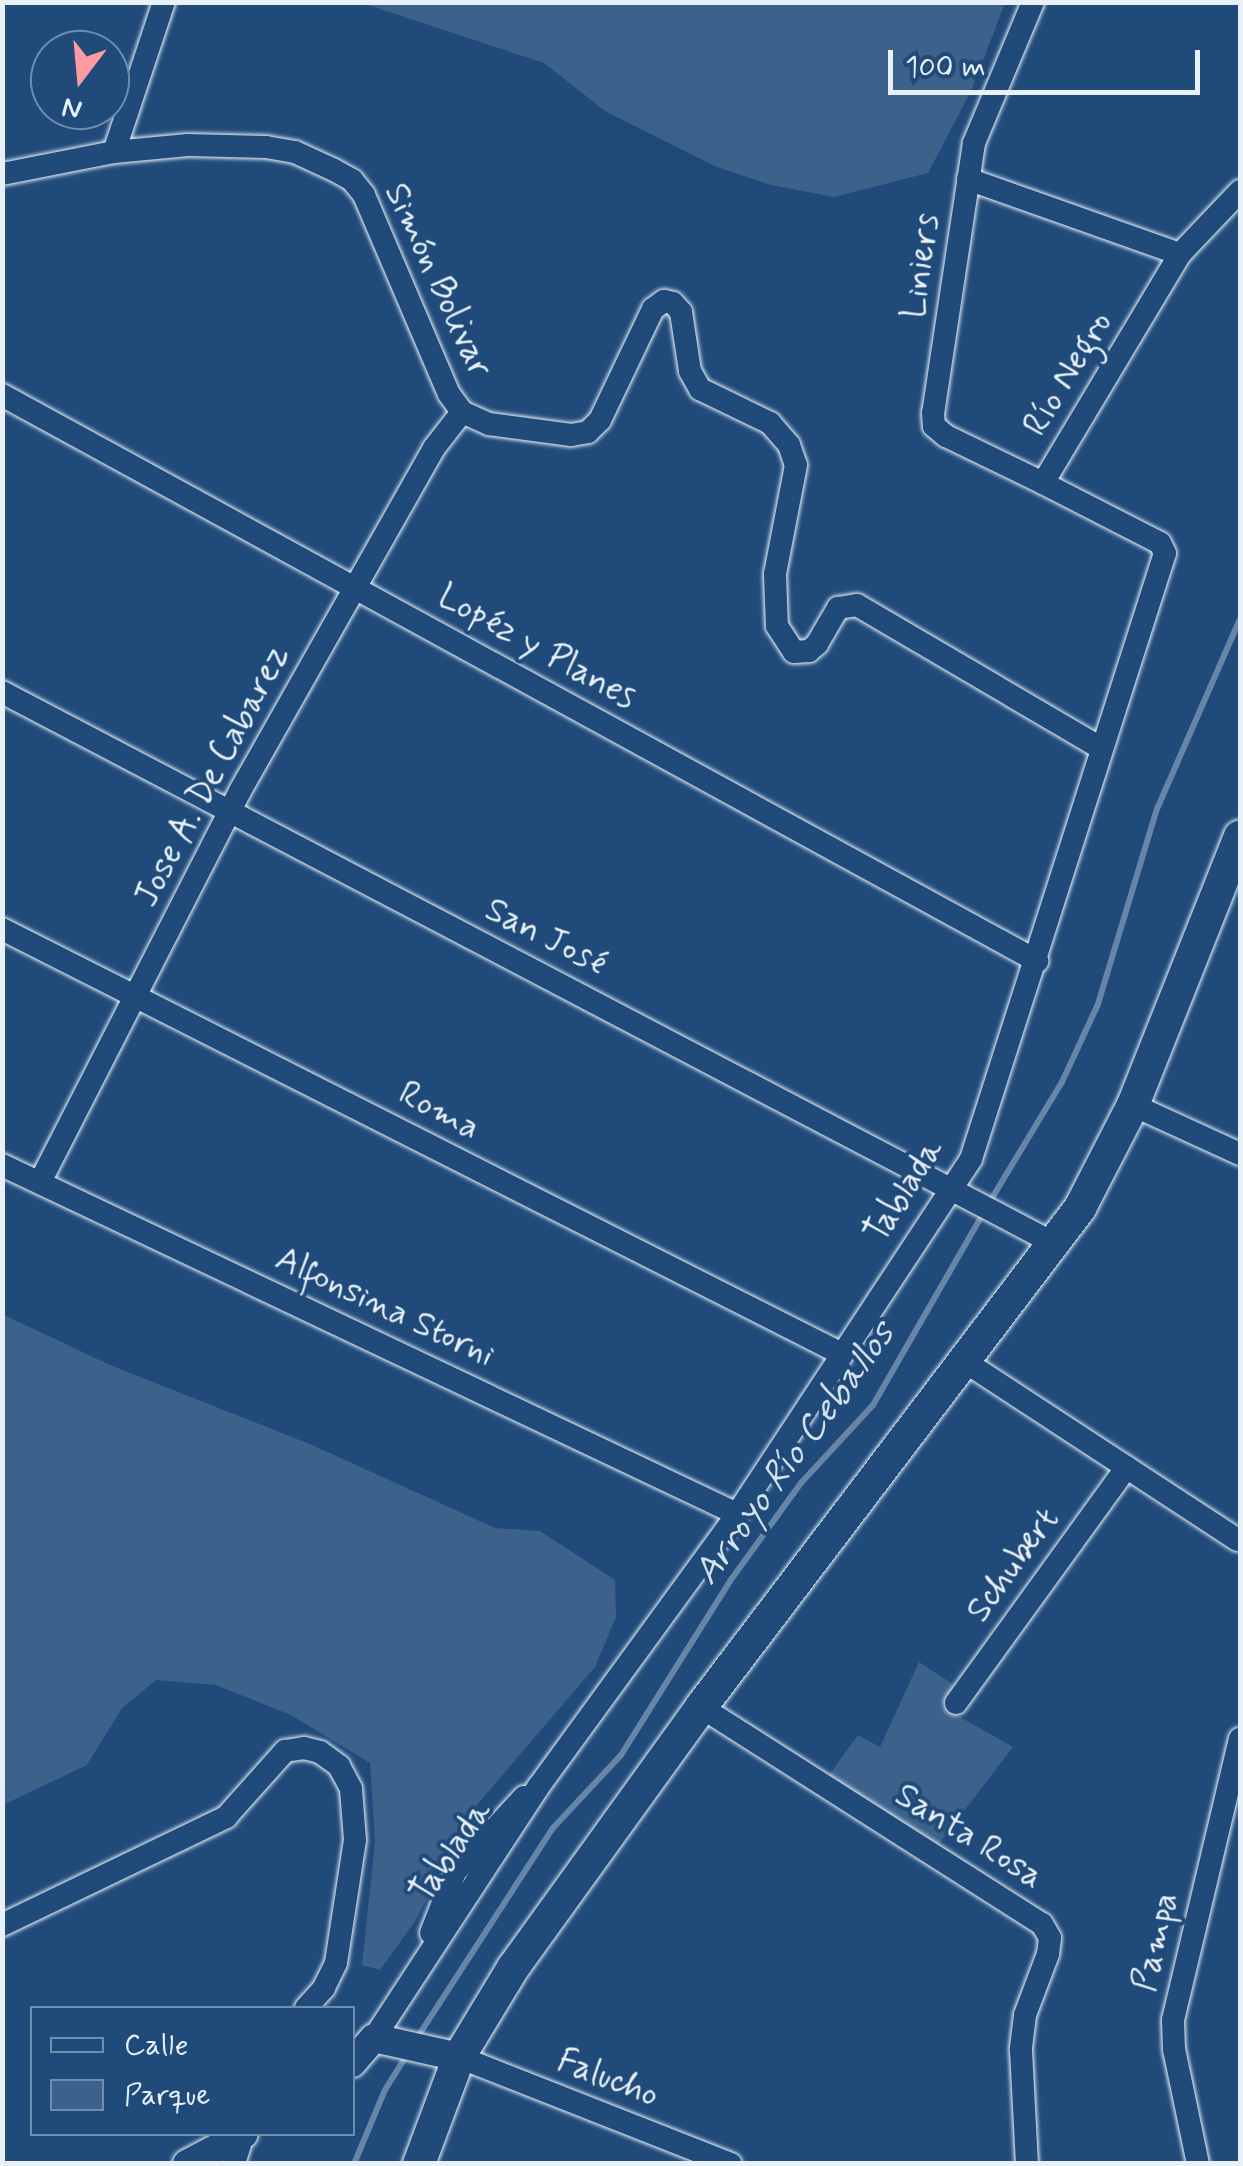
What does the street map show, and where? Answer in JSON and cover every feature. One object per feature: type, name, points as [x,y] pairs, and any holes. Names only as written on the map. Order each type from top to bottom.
[{"type":"main road","points":[[419,2164],[445,2054],[513,1968],[701,1707],[1057,1244],[1113,1150],[1240,836]]},
{"type":"street","points":[[114,152],[164,2]]},
{"type":"street","name":"Liniers","points":[[1032,2],[980,120],[968,179],[934,426],[1043,483]]},
{"type":"street","name":"Simón Bolivar","points":[[2,174],[114,152],[188,145],[266,147],[295,152],[352,180],[364,195],[399,272],[449,394],[462,412],[490,424],[570,435],[588,432],[600,420],[653,309],[664,301],[673,303],[681,312],[690,370],[700,389],[718,402],[770,423],[789,445],[796,465],[775,574],[778,626],[794,652],[809,652],[838,608],[857,605],[1100,748]]},
{"type":"street","points":[[968,179],[1180,254]]},
{"type":"street","name":"Río Negro","points":[[1165,553],[1160,544],[1043,483],[1180,254],[1240,192]]},
{"type":"street","name":"Lopéz y Planes","points":[[2,395],[1037,961]]},
{"type":"street","name":"Jose A. De Cabarez","points":[[40,1182],[230,812],[353,587],[434,448],[462,412]]},
{"type":"street","name":"Tablada","points":[[355,2061],[383,2040],[422,1959],[481,1879],[539,1786],[737,1514],[842,1354],[960,1192],[1165,553]]},
{"type":"street","name":"San José","points":[[2,692],[1057,1244]]},
{"type":"street","name":"Roma","points":[[2,929],[842,1354]]},
{"type":"street","points":[[1133,1105],[1240,1154]]},
{"type":"street","name":"Alfonsina Storni","points":[[2,1165],[737,1514]]},
{"type":"street","points":[[964,1361],[1238,1540]]},
{"type":"street","name":"Schubert","points":[[956,1704],[1127,1467]]},
{"type":"street","name":"Santa Rosa","points":[[701,1707],[1042,1924],[1050,1938],[1048,1954],[1025,2015],[1021,2050],[1026,2164]]},
{"type":"street","name":"Pampa","points":[[1198,2164],[1174,2049],[1173,2020],[1240,1739]]},
{"type":"street","points":[[2,1925],[226,1817],[271,1761],[285,1751],[304,1748],[320,1752],[338,1766],[351,1788],[354,1840],[336,1963],[324,1988],[308,2006]]},
{"type":"street","points":[[383,2040],[445,2054]]},
{"type":"street","name":"Falucho","points":[[445,2054],[706,2159],[732,2164]]},
{"type":"street","points":[[187,2164],[232,2142]]},
{"type":"green space","points":[[362,3],[1005,3],[972,89],[928,173],[834,197],[771,185],[717,167],[605,111],[544,63]]},
{"type":"green space","points":[[2,1314],[110,1365],[312,1445],[495,1528],[540,1531],[615,1580],[616,1617],[595,1667],[470,1813],[416,1920],[380,1970],[362,1965],[375,1842],[370,1763],[291,1715],[216,1685],[156,1680],[122,1708],[87,1765],[3,1805]]},
{"type":"green space","points":[[919,1662],[954,1685],[941,1706],[1013,1747],[935,1849],[824,1782],[858,1735],[880,1747]]},
{"type":"waterway","name":"Arroyo Río Ceballos","points":[[989,1203],[1062,1082],[1098,1004],[1157,809],[1240,619]]},
{"type":"waterway","name":"Arroyo Río Ceballos","points":[[417,2038],[553,1828],[621,1755],[730,1581],[801,1483],[873,1405],[983,1214]]},
{"type":"waterway","name":"Arroyo Río Ceballos","points":[[354,2164],[385,2090],[408,2053]]}]
